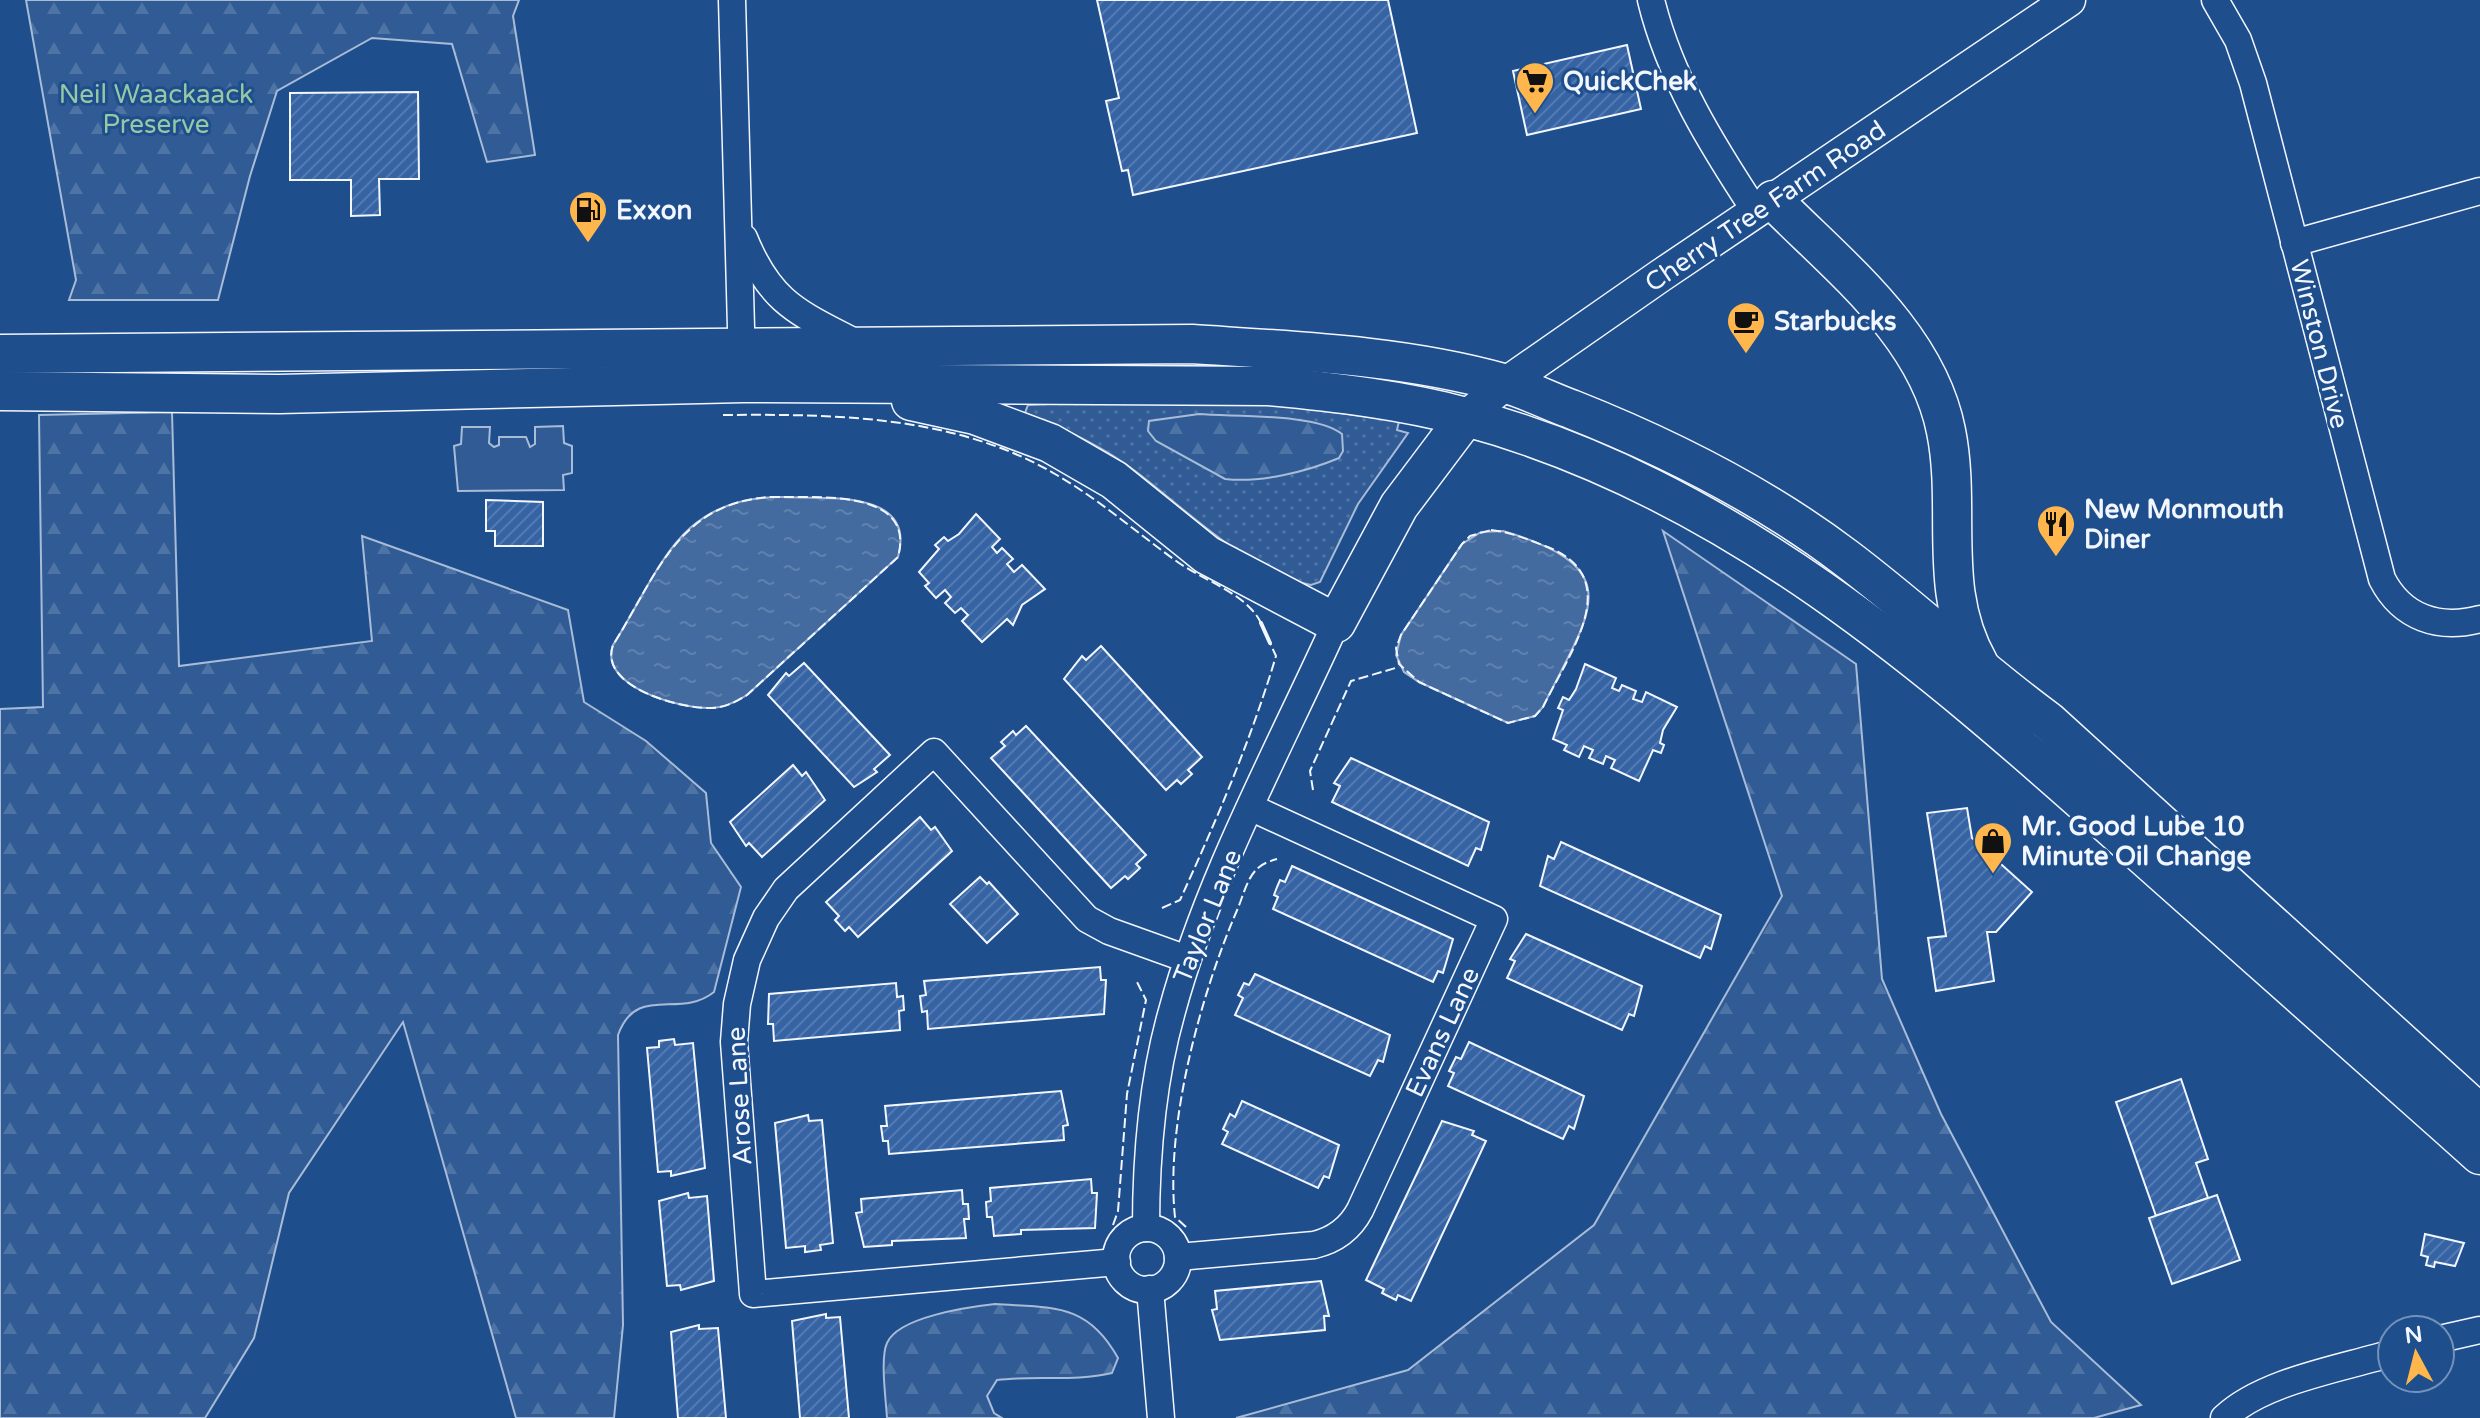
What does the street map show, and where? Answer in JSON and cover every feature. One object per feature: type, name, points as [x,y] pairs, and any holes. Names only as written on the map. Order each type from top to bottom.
[{"type":"highway","points":[[1764,206],[1902,334],[1933,385],[1947,435],[1954,601],[1961,626],[1987,676]]},
{"type":"highway","points":[[0,391],[282,394],[742,365],[860,345],[1192,344],[1320,353],[1453,372],[1505,384],[1622,429],[1741,490],[1845,557],[1987,676],[2048,721],[2480,1114]]},
{"type":"highway","points":[[0,354],[742,365],[975,415],[1050,443],[1114,480],[1207,555],[1336,623],[1399,506],[1466,417]]},
{"type":"highway","points":[[830,384],[1269,386],[1333,392],[1466,417],[1572,454],[1703,514],[1783,561],[1879,630],[1999,727],[2480,1155]]},
{"type":"main road","name":"Cherry Tree Farm Road","points":[[1466,417],[1505,384],[2069,0]]},
{"type":"street","points":[[732,0],[742,365]]},
{"type":"street","points":[[1651,0],[1667,52],[1690,105],[1764,206]]},
{"type":"street","name":"Winston Drive","points":[[2215,0],[2238,40],[2253,83],[2382,579],[2390,595],[2404,609],[2425,620],[2464,623],[2480,619]]},
{"type":"street","points":[[2294,243],[2480,191]]},
{"type":"street","points":[[738,224],[753,260],[779,298],[860,345]]},
{"type":"street","name":"Taylor Lane","points":[[1146,1228],[1154,1101],[1171,1012],[1187,959],[1336,623]]},
{"type":"street","name":"Arose Lane","points":[[1117,1262],[753,1294],[735,1085],[734,1024],[739,989],[753,946],[786,889],[934,752],[1087,919],[1109,931],[1187,959]]},
{"type":"street","name":"Evans Lane","points":[[1178,1257],[1314,1245],[1333,1239],[1349,1227],[1360,1210],[1494,919],[1252,808]]},
{"type":"street","points":[[1146,1228],[1156,1229],[1172,1239],[1178,1257],[1173,1275],[1150,1289],[1124,1280],[1117,1262],[1121,1243],[1136,1230],[1146,1228]]},
{"type":"street","points":[[1150,1289],[1161,1418]]},
{"type":"street","points":[[2456,1335],[2480,1330]]},
{"type":"street","points":[[2224,1418],[2243,1402],[2264,1392],[2376,1358]]},
{"type":"green space","name":"Neil Waackaack Preserve","points":[[26,0],[519,0],[513,16],[535,155],[487,162],[452,44],[372,38],[277,91],[250,176],[218,300],[69,300],[76,280]]},
{"type":"green space","points":[[1092,402],[1274,404],[1399,421],[1397,430],[1408,433],[1358,504],[1320,582],[1311,585],[1263,567],[1218,537],[1122,462],[1082,438],[1025,413],[1028,405]]},
{"type":"green space","points":[[172,412],[179,666],[372,641],[362,536],[568,610],[584,702],[646,741],[706,793],[711,843],[741,887],[714,992],[701,1000],[636,1010],[626,1019],[618,1035],[623,1325],[614,1418],[516,1418],[403,1022],[289,1193],[254,1338],[205,1418],[0,1418],[0,709],[43,707],[39,415]]},
{"type":"green space","points":[[1199,414],[1314,422],[1342,434],[1343,451],[1339,458],[1298,472],[1268,478],[1225,479],[1156,441],[1148,431],[1149,421]]},
{"type":"green space","points":[[1663,531],[1856,664],[1882,979],[1941,1114],[2051,1322],[2141,1405],[2094,1418],[1236,1418],[1408,1370],[1594,1225],[1782,896]]},
{"type":"green space","points":[[995,1304],[1051,1308],[1080,1317],[1094,1326],[1118,1358],[1112,1373],[997,1380],[987,1396],[994,1413],[1002,1418],[887,1418],[884,1359],[887,1343],[894,1334],[905,1326],[935,1315]]},
{"type":"shaded area","points":[[563,426],[564,443],[572,446],[572,473],[563,475],[564,490],[458,491],[454,446],[461,444],[462,427],[490,427],[489,443],[494,447],[499,445],[499,437],[526,437],[530,447],[535,444],[535,427]]},
{"type":"water","points":[[783,497],[843,499],[864,502],[881,509],[894,519],[900,535],[898,557],[747,695],[734,702],[721,707],[698,707],[663,700],[630,684],[618,673],[612,660],[613,645],[677,542],[696,523],[719,509],[748,500]]},
{"type":"water","points":[[1503,531],[1544,546],[1570,561],[1585,579],[1589,598],[1574,646],[1543,707],[1535,716],[1508,723],[1419,682],[1404,672],[1396,655],[1401,635],[1462,544],[1481,532]]},
{"type":"building","points":[[1097,0],[1388,0],[1417,133],[1133,195],[1128,170],[1122,171],[1106,101],[1119,98]]},
{"type":"building","points":[[1627,45],[1641,109],[1527,135],[1513,71]]},
{"type":"building","points":[[418,92],[419,179],[379,179],[380,215],[351,216],[351,180],[290,180],[290,93]]},
{"type":"building","points":[[486,500],[543,502],[543,546],[495,546],[495,531],[486,531]]},
{"type":"building","points":[[976,514],[1000,539],[992,547],[997,553],[1002,548],[1013,559],[1007,564],[1014,572],[1022,565],[1045,589],[1022,605],[1013,625],[1007,619],[982,642],[962,621],[968,615],[961,608],[955,613],[945,603],[951,597],[945,590],[936,598],[925,586],[929,583],[919,572],[939,549],[935,545],[944,537],[948,541],[959,534]]},
{"type":"building","points":[[1101,646],[1202,757],[1188,770],[1192,774],[1181,784],[1177,780],[1166,790],[1064,679],[1082,656],[1086,660]]},
{"type":"building","points":[[804,663],[890,755],[874,769],[877,772],[854,787],[768,695],[786,673],[789,676]]},
{"type":"building","points":[[1585,664],[1616,678],[1612,688],[1619,691],[1622,685],[1636,691],[1633,699],[1642,702],[1646,692],[1677,707],[1663,730],[1661,753],[1653,750],[1639,781],[1611,768],[1615,760],[1606,756],[1603,764],[1589,758],[1593,750],[1584,746],[1579,757],[1564,750],[1567,745],[1553,739],[1563,710],[1558,708],[1563,697],[1569,700],[1576,689]]},
{"type":"building","points":[[1026,726],[1146,855],[1136,864],[1140,868],[1128,879],[1125,876],[1111,888],[991,758],[1005,746],[1001,742],[1013,731],[1016,735]]},
{"type":"building","points":[[1351,758],[1489,822],[1481,850],[1476,848],[1468,866],[1332,802],[1340,786],[1334,783]]},
{"type":"building","points":[[793,765],[802,776],[806,772],[825,800],[762,857],[749,843],[746,846],[730,822]]},
{"type":"building","points":[[1967,808],[1972,838],[2032,892],[1996,932],[1987,932],[1994,981],[1936,991],[1928,938],[1946,936],[1927,813]]},
{"type":"building","points":[[920,817],[931,830],[935,827],[952,851],[858,937],[849,927],[845,931],[835,920],[839,916],[826,902]]},
{"type":"building","points":[[1561,842],[1721,915],[1711,949],[1705,946],[1700,958],[1540,886],[1548,856],[1554,859]]},
{"type":"building","points":[[1292,866],[1453,939],[1443,973],[1438,971],[1433,982],[1273,909],[1280,880],[1285,882]]},
{"type":"building","points":[[980,877],[987,884],[989,882],[1018,914],[987,943],[950,904]]},
{"type":"building","points":[[1526,934],[1642,986],[1634,1016],[1629,1014],[1622,1030],[1507,978],[1515,961],[1510,959]]},
{"type":"building","points":[[1100,967],[1101,980],[1106,980],[1104,1014],[928,1029],[927,1011],[922,1012],[920,996],[926,995],[924,981]]},
{"type":"building","points":[[1255,974],[1390,1035],[1383,1062],[1378,1060],[1370,1076],[1235,1015],[1243,998],[1238,995],[1244,983],[1249,985]]},
{"type":"building","points":[[896,983],[897,997],[903,996],[904,1010],[899,1011],[900,1030],[774,1041],[773,1024],[768,1024],[769,994]]},
{"type":"building","points":[[674,1039],[675,1045],[693,1043],[705,1168],[671,1176],[671,1171],[658,1172],[647,1048],[659,1047],[659,1041]]},
{"type":"building","points":[[1469,1042],[1584,1096],[1574,1129],[1569,1126],[1563,1139],[1448,1086],[1454,1073],[1449,1071],[1456,1057],[1461,1059]]},
{"type":"building","points":[[2181,1079],[2208,1159],[2196,1163],[2208,1198],[2156,1216],[2116,1102]]},
{"type":"building","points":[[1061,1091],[1068,1125],[1063,1126],[1064,1140],[889,1154],[888,1141],[883,1141],[881,1126],[887,1126],[885,1106]]},
{"type":"building","points":[[1242,1101],[1339,1145],[1329,1178],[1324,1176],[1318,1188],[1222,1144],[1228,1132],[1223,1129],[1230,1114],[1235,1117]]},
{"type":"building","points":[[808,1115],[809,1121],[822,1120],[833,1243],[820,1245],[821,1250],[805,1252],[805,1246],[786,1248],[775,1123]]},
{"type":"building","points":[[1442,1121],[1474,1131],[1472,1135],[1486,1141],[1411,1301],[1398,1295],[1396,1300],[1382,1293],[1384,1289],[1366,1280]]},
{"type":"building","points":[[1091,1179],[1092,1193],[1097,1193],[1095,1228],[1021,1230],[1021,1234],[994,1236],[992,1217],[987,1217],[986,1202],[991,1201],[990,1188]]},
{"type":"building","points":[[962,1190],[963,1204],[968,1204],[969,1219],[964,1219],[966,1238],[892,1241],[892,1245],[864,1247],[856,1213],[862,1212],[861,1199]]},
{"type":"building","points":[[688,1193],[689,1198],[707,1196],[714,1281],[681,1290],[680,1285],[667,1286],[659,1201]]},
{"type":"building","points":[[2217,1195],[2240,1260],[2172,1284],[2149,1218]]},
{"type":"building","points":[[2425,1234],[2464,1243],[2455,1266],[2435,1262],[2434,1267],[2426,1265],[2428,1257],[2421,1255]]},
{"type":"building","points":[[1321,1281],[1329,1316],[1324,1316],[1325,1330],[1220,1340],[1212,1310],[1217,1309],[1215,1291]]},
{"type":"building","points":[[826,1314],[826,1318],[840,1317],[849,1418],[800,1418],[792,1321]]},
{"type":"building","points":[[699,1325],[699,1329],[718,1328],[726,1418],[678,1418],[671,1332]]},
{"type":"fence","points":[[723,415],[808,416],[894,422],[936,429],[1017,454],[1072,484],[1179,563],[1236,596],[1261,623]]},
{"type":"fence","points":[[770,497],[834,498],[877,508],[892,518],[900,534],[898,557],[747,695],[734,702],[721,707],[698,707],[663,700],[630,684],[618,673],[612,660],[613,645],[673,548],[712,513],[738,502],[770,497]]},
{"type":"fence","points":[[1491,530],[1532,541],[1570,560],[1583,577],[1588,596],[1577,641],[1543,707],[1535,716],[1508,723],[1419,682],[1399,664],[1396,648],[1401,635],[1462,544],[1470,536],[1491,530]]},
{"type":"fence","points":[[1162,908],[1180,900],[1232,779],[1276,656],[1270,643]]},
{"type":"fence","points":[[1313,790],[1310,771],[1351,681],[1399,667]]},
{"type":"fence","points":[[1186,1227],[1175,1217],[1175,1141],[1199,1019],[1224,942],[1248,883],[1258,868],[1277,859]]},
{"type":"fence","points":[[1113,1225],[1118,1211],[1127,1094],[1146,1000],[1137,982]]},
{"type":"wall","points":[[1261,623],[1270,643]]},
{"type":"place","name":"QuickChek","points":[[1535,115]]},
{"type":"place","name":"Exxon","points":[[588,244]]},
{"type":"place","name":"Starbucks","points":[[1746,355]]},
{"type":"place","name":"New Monmouth Diner","points":[[2056,558]]},
{"type":"place","name":"Mr. Good Lube 10 Minute Oil Change","points":[[1993,875]]}]
